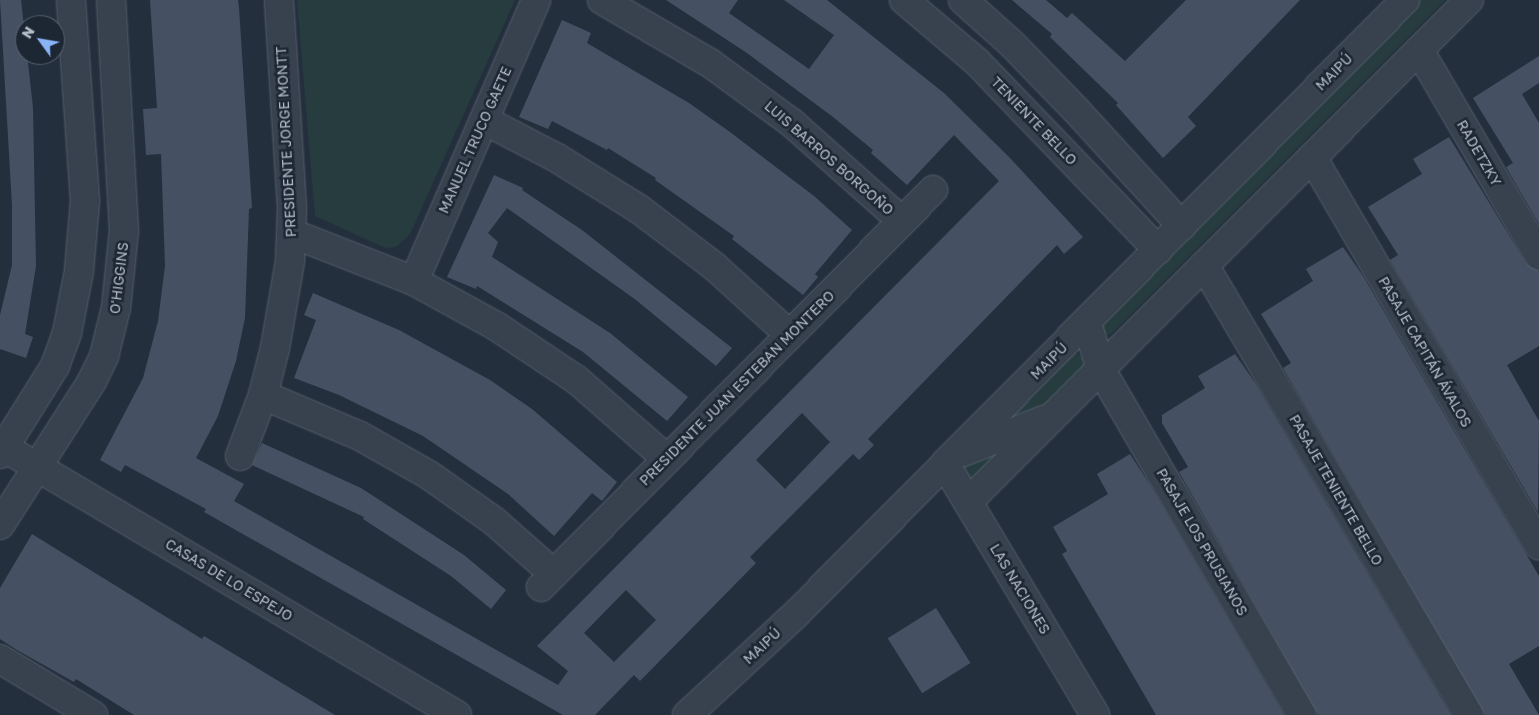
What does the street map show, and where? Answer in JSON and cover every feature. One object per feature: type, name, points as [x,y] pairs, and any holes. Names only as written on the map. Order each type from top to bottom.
[{"type":"street","points":[[1,449],[54,366],[67,333],[79,271],[84,201],[71,0]]},
{"type":"street","name":"O'HIGGINS","points":[[0,524],[80,402],[104,356],[121,281],[124,232],[111,0]]},
{"type":"street","name":"PRESIDENTE JORGE MONTT","points":[[240,456],[263,395],[280,324],[291,233],[279,0]]},
{"type":"street","name":"MANUEL TRUCO GAETE","points":[[414,281],[536,0]]},
{"type":"street","name":"LUIS BARROS BORGOÑO","points":[[602,0],[710,63],[752,93],[792,123],[902,221]]},
{"type":"street","name":"TENIENTE BELLO","points":[[904,0],[977,62],[1158,250]]},
{"type":"street","points":[[963,0],[1012,44],[1070,103],[1182,226]]},
{"type":"street","name":"MAIPÚ","points":[[687,715],[796,614],[1087,323],[1405,0]]},
{"type":"street","points":[[968,502],[1469,0]]},
{"type":"street","name":"RADETZKY","points":[[1419,50],[1539,255]]},
{"type":"street","points":[[484,120],[557,158],[639,209],[715,267],[790,335]]},
{"type":"street","name":"PASAJE CAPITÁN ÁVALOS","points":[[1312,158],[1539,546]]},
{"type":"street","name":"PRESIDENTE JUAN ESTEBAN MONTERO","points":[[263,395],[352,432],[429,475],[494,522],[547,580],[933,190]]},
{"type":"street","points":[[291,233],[414,281],[482,318],[553,363],[667,459]]},
{"type":"street","name":"PASAJE TENIENTE BELLO","points":[[1204,265],[1469,715]]},
{"type":"street","name":"PASAJE LOS PRUSIANOS","points":[[1087,323],[1101,370],[1302,715]]},
{"type":"street","points":[[949,460],[1054,416]]},
{"type":"street","name":"CASAS DE LO ESPEJO","points":[[1,449],[37,466],[457,715]]},
{"type":"street","name":"LAS NACIONES","points":[[949,460],[968,502],[1095,715]]},
{"type":"street","points":[[0,659],[92,715]]},
{"type":"green space","points":[[297,0],[515,0],[410,234],[396,247],[385,248],[315,216]]},
{"type":"green space","points":[[1418,0],[1445,0],[1110,335],[1103,335],[1097,323]]},
{"type":"green space","points":[[1073,351],[1084,358],[1083,369],[1043,409],[1007,416]]},
{"type":"green space","points":[[1003,450],[972,483],[955,467]]},
{"type":"building","points":[[0,0],[21,0],[23,15],[15,15],[15,65],[28,65],[33,108],[36,266],[25,334],[33,337],[26,358],[0,349],[0,315],[12,265],[12,205]]},
{"type":"building","points":[[150,0],[238,0],[252,208],[249,209],[245,318],[236,361],[218,416],[196,458],[244,484],[234,501],[558,685],[568,671],[537,646],[999,181],[954,135],[907,185],[871,153],[873,150],[833,117],[747,53],[666,0],[738,0],[729,13],[809,69],[834,35],[784,0],[827,0],[944,93],[1009,157],[1083,237],[1064,254],[1057,245],[868,439],[874,445],[859,460],[853,454],[750,557],[756,563],[640,681],[634,675],[595,715],[563,715],[204,512],[206,509],[125,465],[121,472],[100,460],[143,378],[158,321],[165,266],[161,154],[146,155],[143,109],[157,108]],"holes":[[[802,413],[830,442],[785,489],[756,460]],[[626,590],[656,620],[614,662],[584,633]]]},
{"type":"building","points":[[1012,0],[1046,0],[1067,18],[1072,13],[1125,61],[1186,0],[1300,0],[1188,117],[1196,126],[1163,158],[1116,105],[1118,103],[1050,37],[1052,34]]},
{"type":"building","points":[[562,20],[591,33],[587,43],[689,103],[730,132],[814,196],[852,230],[815,274],[818,277],[803,295],[732,239],[734,236],[655,180],[656,178],[608,148],[607,150],[552,121],[548,129],[519,117]]},
{"type":"building","points":[[1539,56],[1539,83],[1522,94],[1539,123],[1539,224],[1506,167],[1513,163],[1473,98]]},
{"type":"building","points":[[1449,137],[1526,263],[1539,271],[1539,346],[1507,365],[1539,421],[1538,512],[1390,260],[1398,255],[1368,207],[1422,174],[1413,159]]},
{"type":"building","points":[[494,175],[523,188],[522,190],[582,230],[732,348],[716,366],[636,300],[507,208],[488,233],[498,242],[492,257],[610,333],[688,397],[667,421],[583,352],[477,286],[476,289],[447,277]]},
{"type":"building","points":[[1343,247],[1363,276],[1539,576],[1539,646],[1509,664],[1539,715],[1485,715],[1283,368],[1291,363],[1261,314],[1313,281],[1306,269]]},
{"type":"building","points":[[313,293],[399,330],[490,380],[532,409],[617,482],[602,501],[592,493],[554,536],[508,494],[423,436],[339,395],[294,378],[316,320],[304,315]]},
{"type":"building","points":[[1235,354],[1256,384],[1451,715],[1318,715],[1179,472],[1188,467],[1162,423],[1162,415],[1205,388],[1198,376]]},
{"type":"building","points":[[262,443],[361,488],[464,555],[506,590],[491,609],[451,576],[363,519],[364,517],[252,465]]},
{"type":"building","points":[[1130,454],[1152,488],[1284,715],[1156,715],[1062,554],[1067,551],[1053,527],[1108,494],[1097,474]]},
{"type":"building","points":[[32,534],[202,639],[204,636],[335,715],[134,715],[76,679],[74,682],[17,650],[0,639],[0,588]]},
{"type":"building","points":[[936,608],[970,663],[922,693],[888,638]]}]
